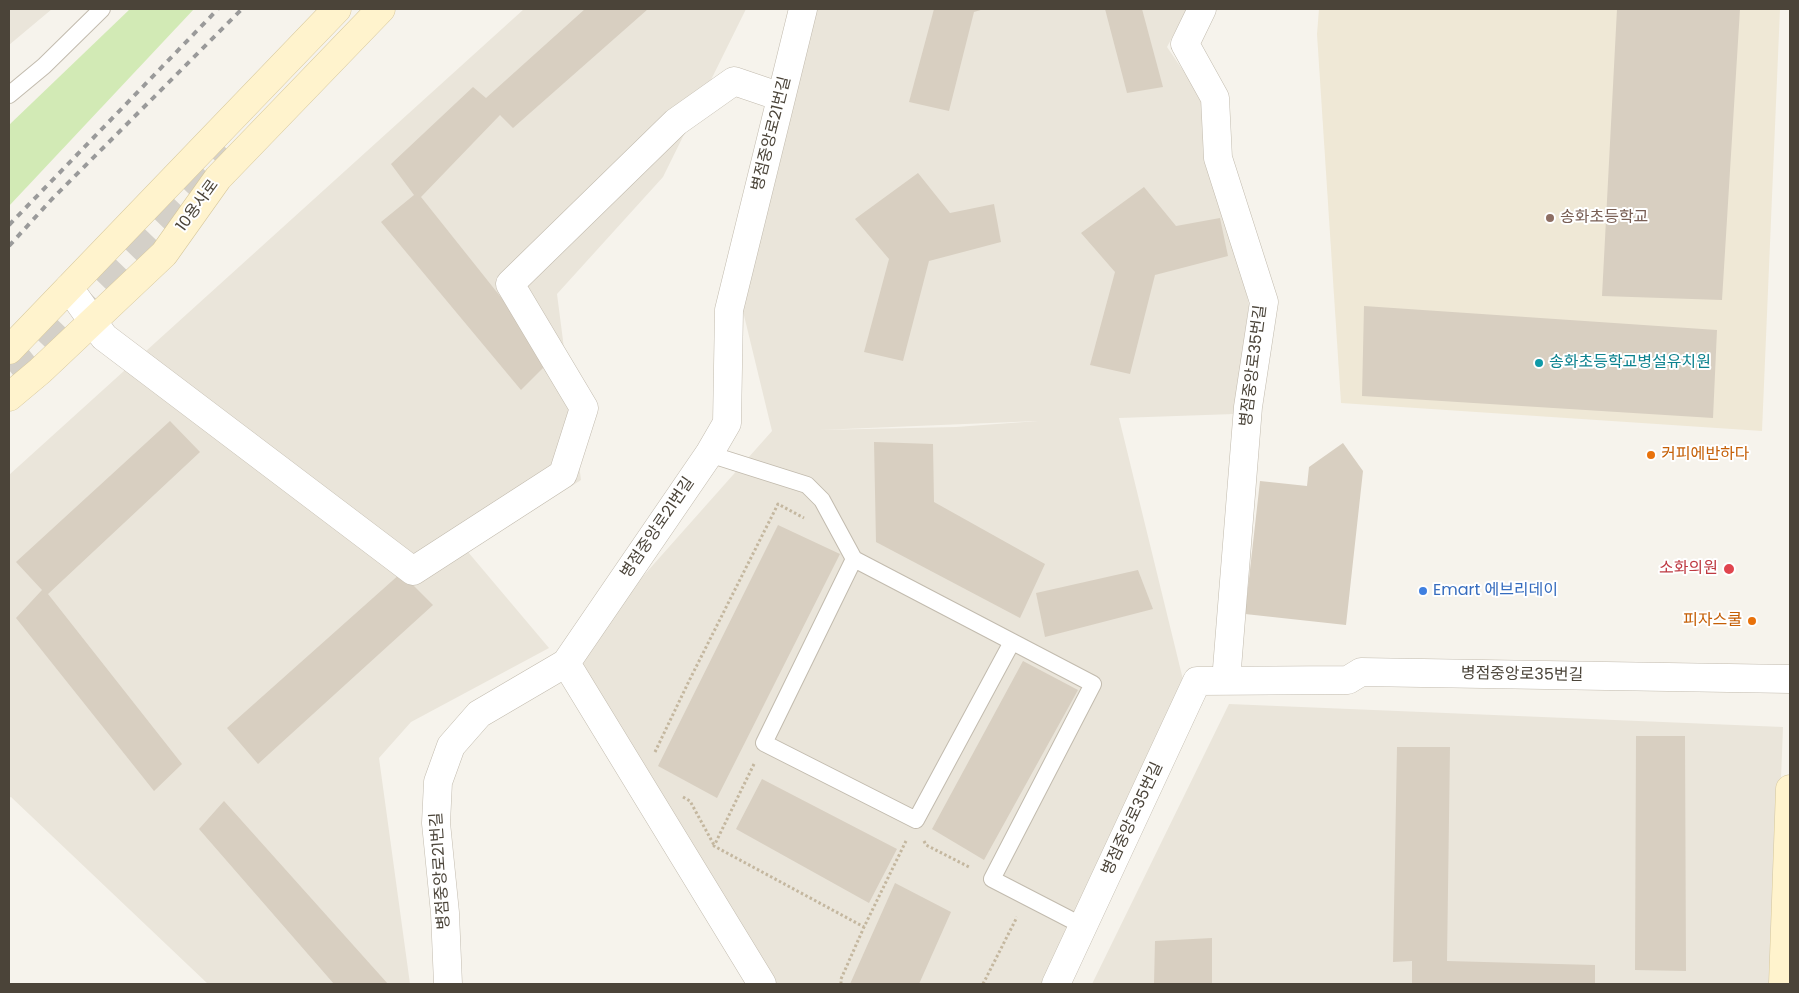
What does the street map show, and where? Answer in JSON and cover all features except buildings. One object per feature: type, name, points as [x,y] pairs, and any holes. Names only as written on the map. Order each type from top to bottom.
[{"type":"street","name":"10용사로","points":[[9,350],[337,9]]},
{"type":"street","name":"10용사로","points":[[9,397],[40,371],[164,254],[218,178],[381,9]]},
{"type":"street","name":"병점중앙로21번길","points":[[448,984],[445,913],[436,823],[438,782],[451,746],[479,714],[566,663],[709,454],[728,423],[729,310],[802,9]]},
{"type":"street","name":"병점중앙로35번길","points":[[1202,9],[1184,44],[1215,98],[1218,158],[1264,302],[1248,407],[1226,681]]},
{"type":"street","points":[[69,288],[104,337],[413,571],[563,474],[584,408],[510,284],[676,122],[734,81],[781,97]]},
{"type":"street","points":[[566,663],[762,984]]},
{"type":"street","name":"병점중앙로35번길","points":[[1056,984],[1197,681],[1348,680],[1361,672],[1790,679]]},
{"type":"street","points":[[1783,984],[1790,789]]},
{"type":"lane","points":[[9,95],[44,66],[102,9]]},
{"type":"lane","points":[[709,454],[807,484],[822,500],[854,559],[1092,684],[992,879],[1083,926]]},
{"type":"lane","points":[[854,559],[764,743],[916,820],[1012,642]]},
{"type":"path","points":[[651,760],[689,680],[778,504],[844,540]]},
{"type":"path","points":[[714,846],[764,743]]},
{"type":"path","points":[[676,792],[690,801],[714,846],[864,927]]},
{"type":"path","points":[[916,820],[926,846],[992,879]]},
{"type":"path","points":[[841,984],[864,927],[916,820]]},
{"type":"path","points":[[983,984],[1020,911]]},
{"type":"shaded area","points":[[9,9],[52,9],[9,45]]},
{"type":"shaded area","points":[[524,9],[746,9],[663,177],[557,294],[581,480],[468,552],[549,648],[411,722],[379,758],[410,984],[208,984],[11,797],[9,798],[9,475]]},
{"type":"shaded area","points":[[814,9],[1187,9],[1167,47],[1204,101],[1249,305],[1234,414],[1119,418],[1188,700],[1056,984],[762,984],[566,663],[772,431],[741,303]],"holes":[[[1038,421],[956,427],[819,430]]]},
{"type":"shaded area","name":"송화초등학교","points":[[1319,9],[1780,9],[1762,431],[1341,403],[1317,34]]},
{"type":"shaded area","points":[[1229,704],[1783,727],[1773,984],[1092,984]]},
{"type":"green space","points":[[130,9],[194,9],[9,206],[9,125]]},
{"type":"tunnel","points":[[9,370],[39,346],[228,150]]},
{"type":"railway","points":[[9,225],[218,9]]},
{"type":"railway","points":[[9,246],[52,199],[242,9]]},
{"type":"place","name":"송화초등학교","points":[[1550,218]]},
{"type":"place","name":"송화초등학교병설유치원","points":[[1539,363]]},
{"type":"place","name":"커피에반하다","points":[[1651,455]]},
{"type":"place","name":"소화의원","points":[[1729,569]]},
{"type":"place","name":"Emart 에브리데이","points":[[1423,591]]},
{"type":"place","name":"피자스쿨","points":[[1752,621]]}]
